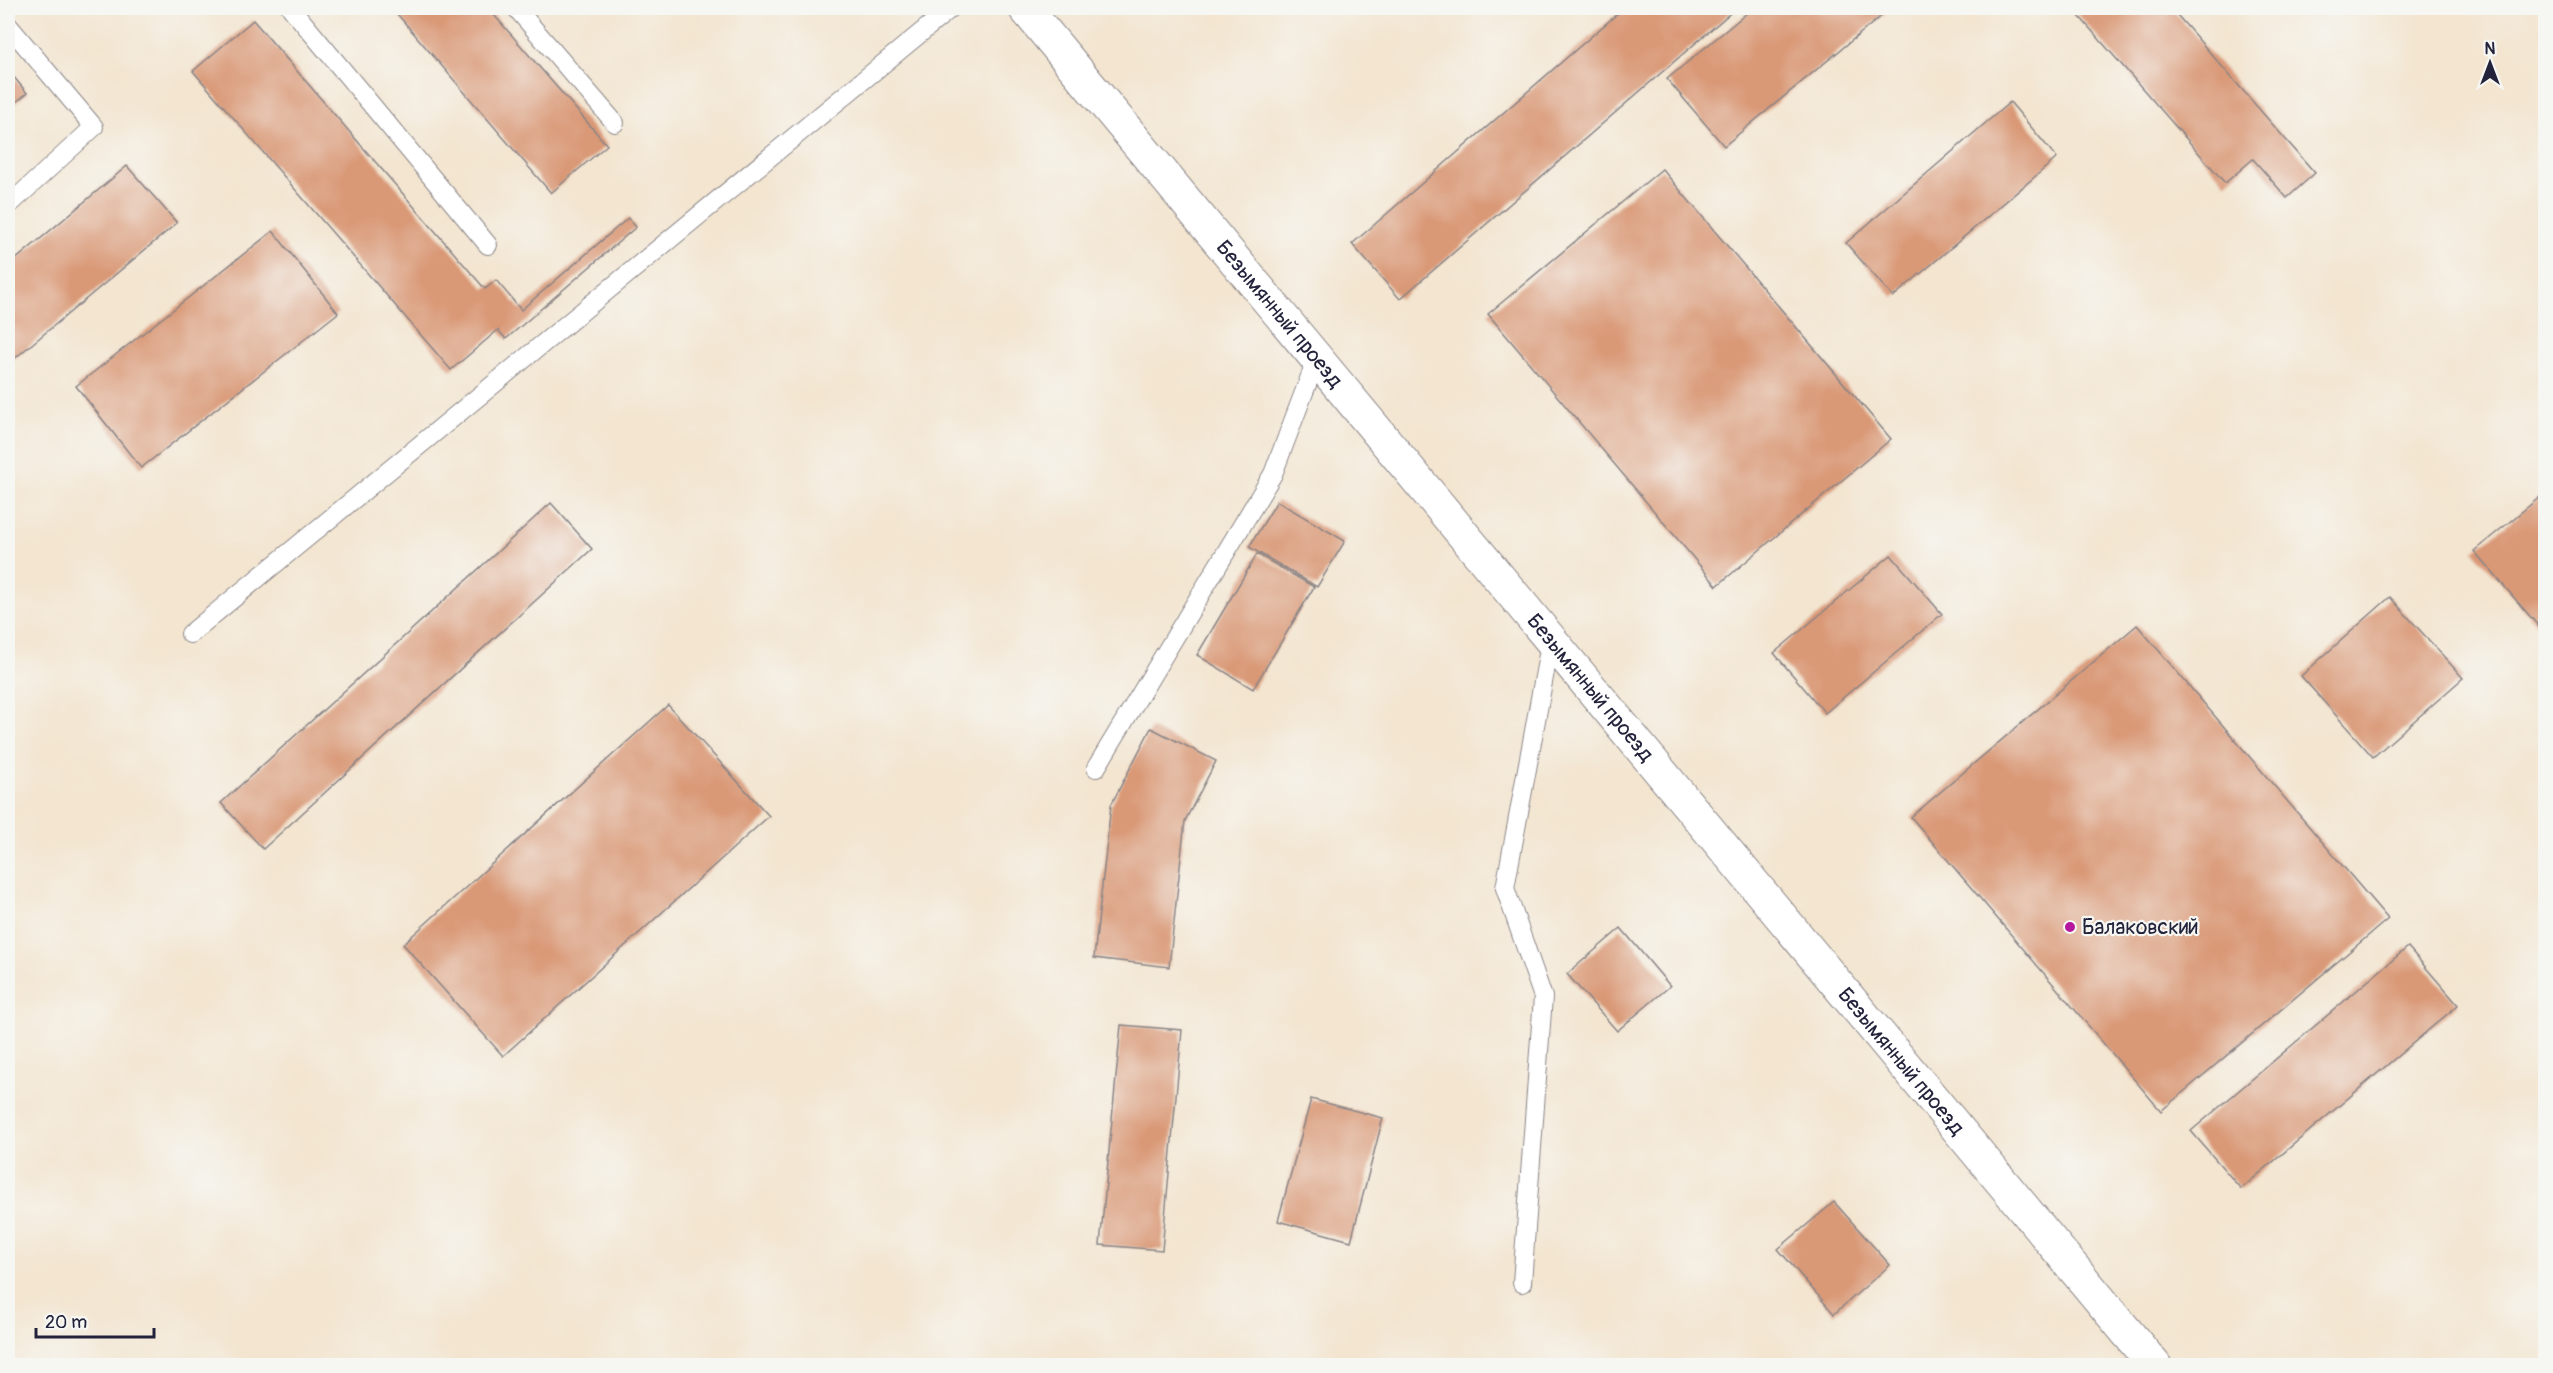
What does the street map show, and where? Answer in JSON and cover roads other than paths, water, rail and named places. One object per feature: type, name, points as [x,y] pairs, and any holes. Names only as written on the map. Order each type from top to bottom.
[{"type":"street","name":"Безымянный проезд","points":[[1025,8],[2155,1365]]},
{"type":"lane","points":[[291,8],[488,244]]},
{"type":"lane","points":[[516,8],[615,123]]},
{"type":"lane","points":[[190,634],[951,8]]},
{"type":"lane","points":[[8,25],[94,127],[8,206]]},
{"type":"lane","points":[[1096,768],[1273,474],[1317,358]]},
{"type":"lane","points":[[1522,1283],[1543,997],[1505,888],[1551,639]]},
{"type":"place","name":"Балаковский","points":[[2070,927]]}]
